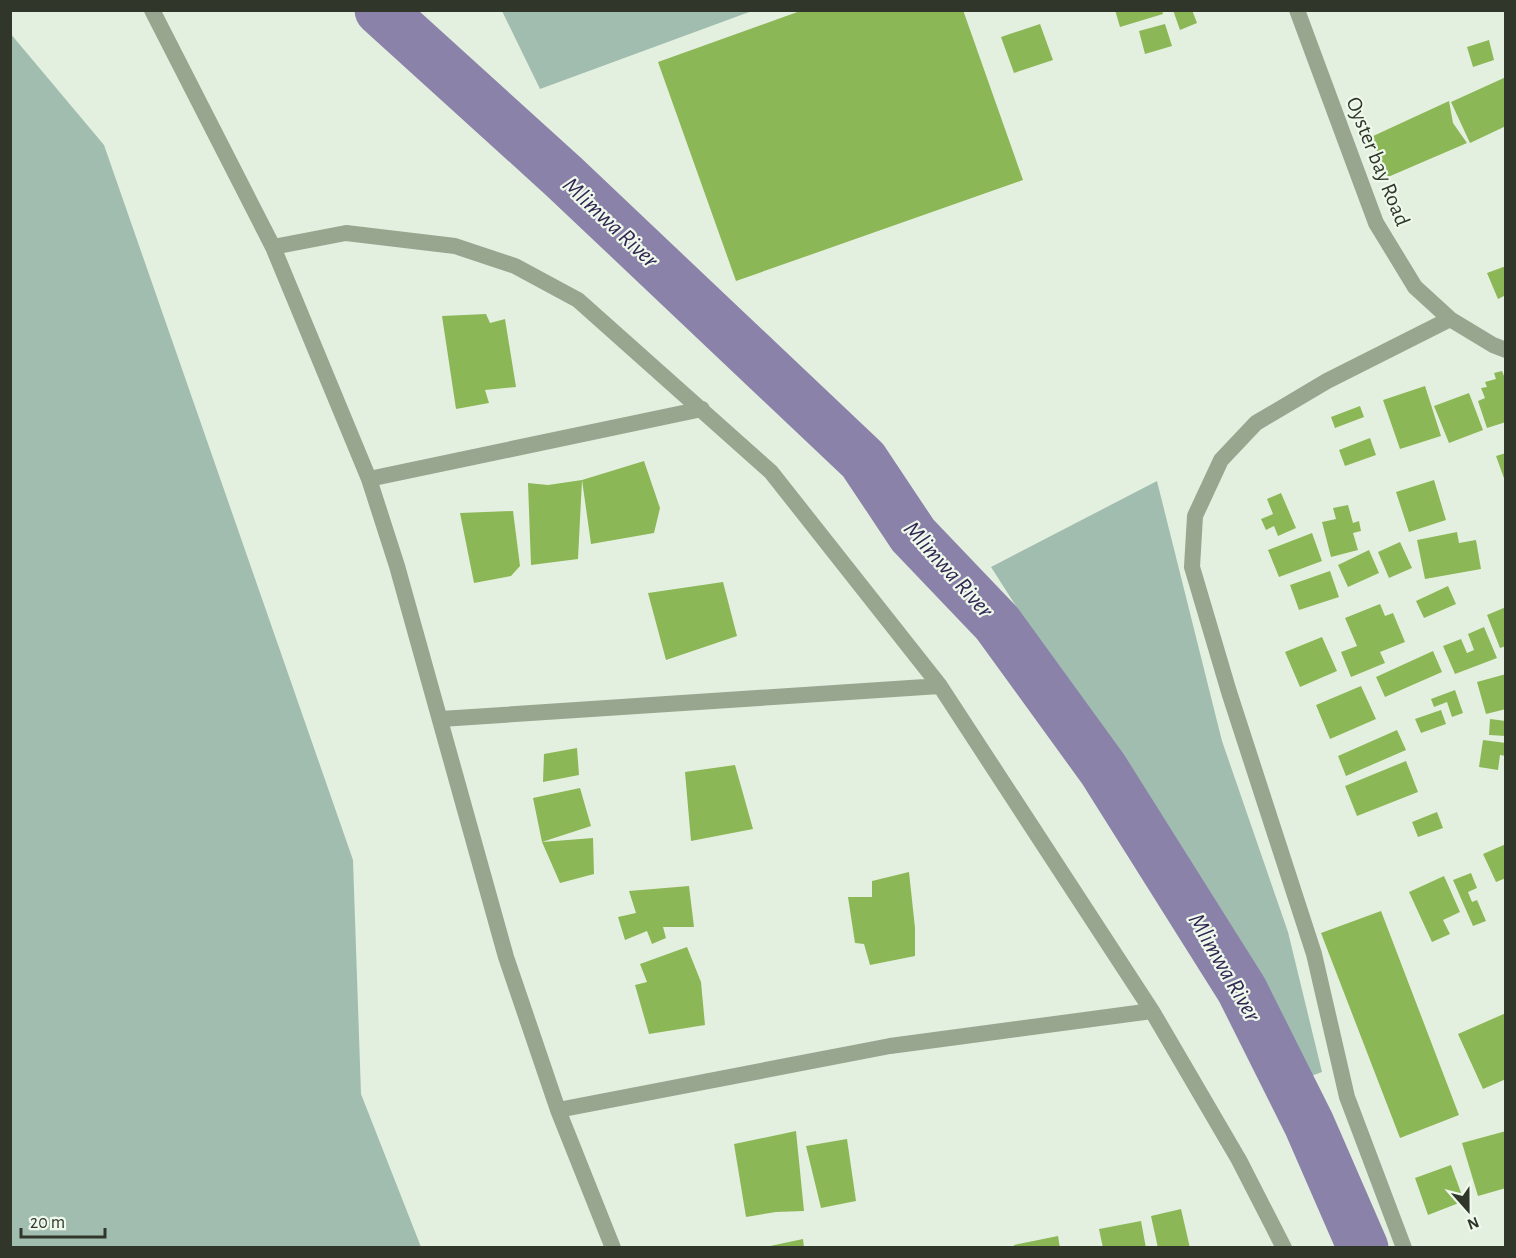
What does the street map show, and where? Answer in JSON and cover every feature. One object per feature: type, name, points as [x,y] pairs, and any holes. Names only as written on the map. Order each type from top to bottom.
[{"type":"street","points":[[153,10],[273,247],[369,479],[397,566],[441,719],[506,957],[558,1110],[613,1248]]},
{"type":"street","name":"Oyster bay Road","points":[[1297,10],[1376,223],[1415,287],[1450,319],[1493,345],[1506,350]]},
{"type":"street","points":[[273,247],[346,233],[456,246],[515,266],[578,300],[771,472],[940,686],[1152,1011],[1239,1160],[1284,1248]]},
{"type":"street","points":[[1404,1248],[1347,1097],[1314,954],[1229,692],[1192,567],[1196,516],[1221,460],[1256,423],[1327,381],[1450,319]]},
{"type":"street","points":[[369,479],[702,409]]},
{"type":"street","points":[[441,719],[940,686]]},
{"type":"street","points":[[558,1110],[890,1046],[1152,1011]]},
{"type":"green space","points":[[502,11],[752,11],[540,89]]},
{"type":"green space","points":[[10,33],[104,145],[353,860],[361,1094],[421,1247],[11,1247]]},
{"type":"green space","points":[[1157,481],[1222,741],[1288,932],[1322,1072],[1303,1079],[1217,921],[991,567]]},
{"type":"building","points":[[803,10],[963,10],[1023,180],[736,281],[658,62]]},
{"type":"building","points":[[1115,10],[1162,10],[1163,14],[1120,27]]},
{"type":"building","points":[[1173,10],[1192,10],[1197,23],[1180,30]]},
{"type":"building","points":[[1040,24],[1053,60],[1014,73],[1001,37]]},
{"type":"building","points":[[1165,24],[1172,46],[1145,54],[1139,31]]},
{"type":"building","points":[[1489,40],[1494,60],[1473,67],[1467,47]]},
{"type":"building","points":[[1506,77],[1506,126],[1470,143],[1451,102]]},
{"type":"building","points":[[1449,101],[1453,123],[1467,143],[1388,177],[1371,137]]},
{"type":"building","points":[[1506,266],[1506,295],[1498,299],[1487,273]]},
{"type":"building","points":[[486,314],[490,323],[505,319],[516,387],[485,390],[489,403],[456,409],[442,316]]},
{"type":"building","points":[[1502,371],[1504,376],[1506,375],[1506,422],[1487,428],[1478,401],[1485,398],[1481,388],[1487,387],[1485,382],[1496,379],[1494,373]]},
{"type":"building","points":[[1425,386],[1441,436],[1400,449],[1383,400]]},
{"type":"building","points":[[1469,393],[1483,430],[1449,443],[1434,406]]},
{"type":"building","points":[[1360,406],[1364,417],[1335,428],[1331,417]]},
{"type":"building","points":[[1370,438],[1376,455],[1345,466],[1339,450]]},
{"type":"building","points":[[1506,453],[1506,481],[1505,481],[1496,456]]},
{"type":"building","points":[[644,461],[660,508],[654,533],[591,544],[582,480]]},
{"type":"building","points":[[582,480],[578,559],[531,565],[528,483],[548,485]]},
{"type":"building","points":[[1434,480],[1446,520],[1409,532],[1396,492]]},
{"type":"building","points":[[1281,493],[1296,528],[1278,536],[1274,526],[1266,530],[1261,519],[1273,514],[1267,499]]},
{"type":"building","points":[[1348,505],[1353,523],[1359,521],[1361,531],[1353,533],[1358,550],[1331,557],[1322,522],[1336,519],[1333,508]]},
{"type":"building","points":[[513,511],[520,566],[511,576],[474,583],[460,513]]},
{"type":"building","points":[[1457,532],[1459,543],[1476,540],[1481,569],[1425,579],[1417,540]]},
{"type":"building","points":[[1312,533],[1322,561],[1279,577],[1268,550]]},
{"type":"building","points":[[1400,542],[1412,568],[1389,578],[1378,552]]},
{"type":"building","points":[[1369,550],[1379,573],[1348,587],[1338,565]]},
{"type":"building","points":[[1330,571],[1339,597],[1299,610],[1290,585]]},
{"type":"building","points":[[723,582],[737,636],[666,660],[648,593]]},
{"type":"building","points":[[1448,586],[1456,604],[1424,618],[1416,601]]},
{"type":"building","points":[[1380,604],[1385,616],[1393,613],[1405,642],[1380,652],[1385,663],[1351,677],[1341,652],[1357,646],[1345,618]]},
{"type":"building","points":[[1506,607],[1506,646],[1500,648],[1487,615]]},
{"type":"building","points":[[1484,627],[1497,658],[1455,674],[1443,646],[1461,639],[1467,653],[1474,650],[1468,634]]},
{"type":"building","points":[[1322,637],[1337,671],[1300,687],[1285,652]]},
{"type":"building","points":[[1433,651],[1442,672],[1385,697],[1376,677]]},
{"type":"building","points":[[1506,674],[1506,709],[1486,714],[1477,682]]},
{"type":"building","points":[[1361,686],[1376,719],[1330,739],[1316,705]]},
{"type":"building","points":[[1455,690],[1463,713],[1452,717],[1447,702],[1434,707],[1431,699]]},
{"type":"building","points":[[1441,710],[1446,724],[1421,733],[1415,719]]},
{"type":"building","points":[[1490,719],[1506,721],[1506,736],[1489,735]]},
{"type":"building","points":[[1397,730],[1406,750],[1346,776],[1338,756]]},
{"type":"building","points":[[1483,740],[1506,743],[1506,756],[1500,755],[1498,770],[1479,767]]},
{"type":"building","points":[[577,748],[579,775],[543,782],[544,754]]},
{"type":"building","points":[[1406,761],[1418,792],[1357,816],[1345,786]]},
{"type":"building","points":[[735,765],[753,829],[691,841],[685,772]]},
{"type":"building","points":[[580,788],[591,826],[542,842],[533,798]]},
{"type":"building","points":[[1437,812],[1443,828],[1418,837],[1412,822]]},
{"type":"building","points":[[593,838],[594,874],[560,883],[542,842]]},
{"type":"building","points":[[1506,844],[1506,878],[1496,882],[1483,854]]},
{"type":"building","points":[[909,872],[915,928],[915,956],[870,965],[864,944],[855,943],[848,897],[872,897],[872,881]]},
{"type":"building","points":[[1471,873],[1477,888],[1468,892],[1472,902],[1477,900],[1486,921],[1473,926],[1453,880]]},
{"type":"building","points":[[1444,876],[1460,912],[1443,920],[1450,934],[1432,942],[1409,892]]},
{"type":"building","points":[[689,886],[694,927],[663,927],[666,938],[652,944],[647,931],[625,940],[618,917],[636,913],[629,891]]},
{"type":"building","points":[[1381,911],[1459,1115],[1400,1138],[1321,933]]},
{"type":"building","points":[[687,947],[701,982],[705,1025],[649,1034],[635,985],[647,982],[640,964]]},
{"type":"building","points":[[1506,1013],[1506,1079],[1483,1089],[1458,1034]]},
{"type":"building","points":[[796,1131],[804,1211],[776,1212],[746,1217],[734,1144]]},
{"type":"building","points":[[1506,1131],[1506,1188],[1478,1196],[1462,1143]]},
{"type":"building","points":[[847,1139],[856,1201],[821,1208],[806,1146]]},
{"type":"building","points":[[1451,1165],[1464,1201],[1428,1215],[1415,1178]]},
{"type":"building","points":[[1181,1209],[1190,1248],[1158,1248],[1151,1216]]},
{"type":"building","points":[[1141,1221],[1146,1248],[1103,1248],[1099,1229]]},
{"type":"building","points":[[1058,1236],[1060,1248],[1014,1248],[1014,1245]]},
{"type":"building","points":[[803,1239],[804,1248],[770,1248],[770,1246]]},
{"type":"waterway","name":"Mlimwa River","points":[[380,10],[564,177],[863,460],[913,535],[997,623],[1103,769],[1242,990],[1309,1124],[1363,1248]]}]
